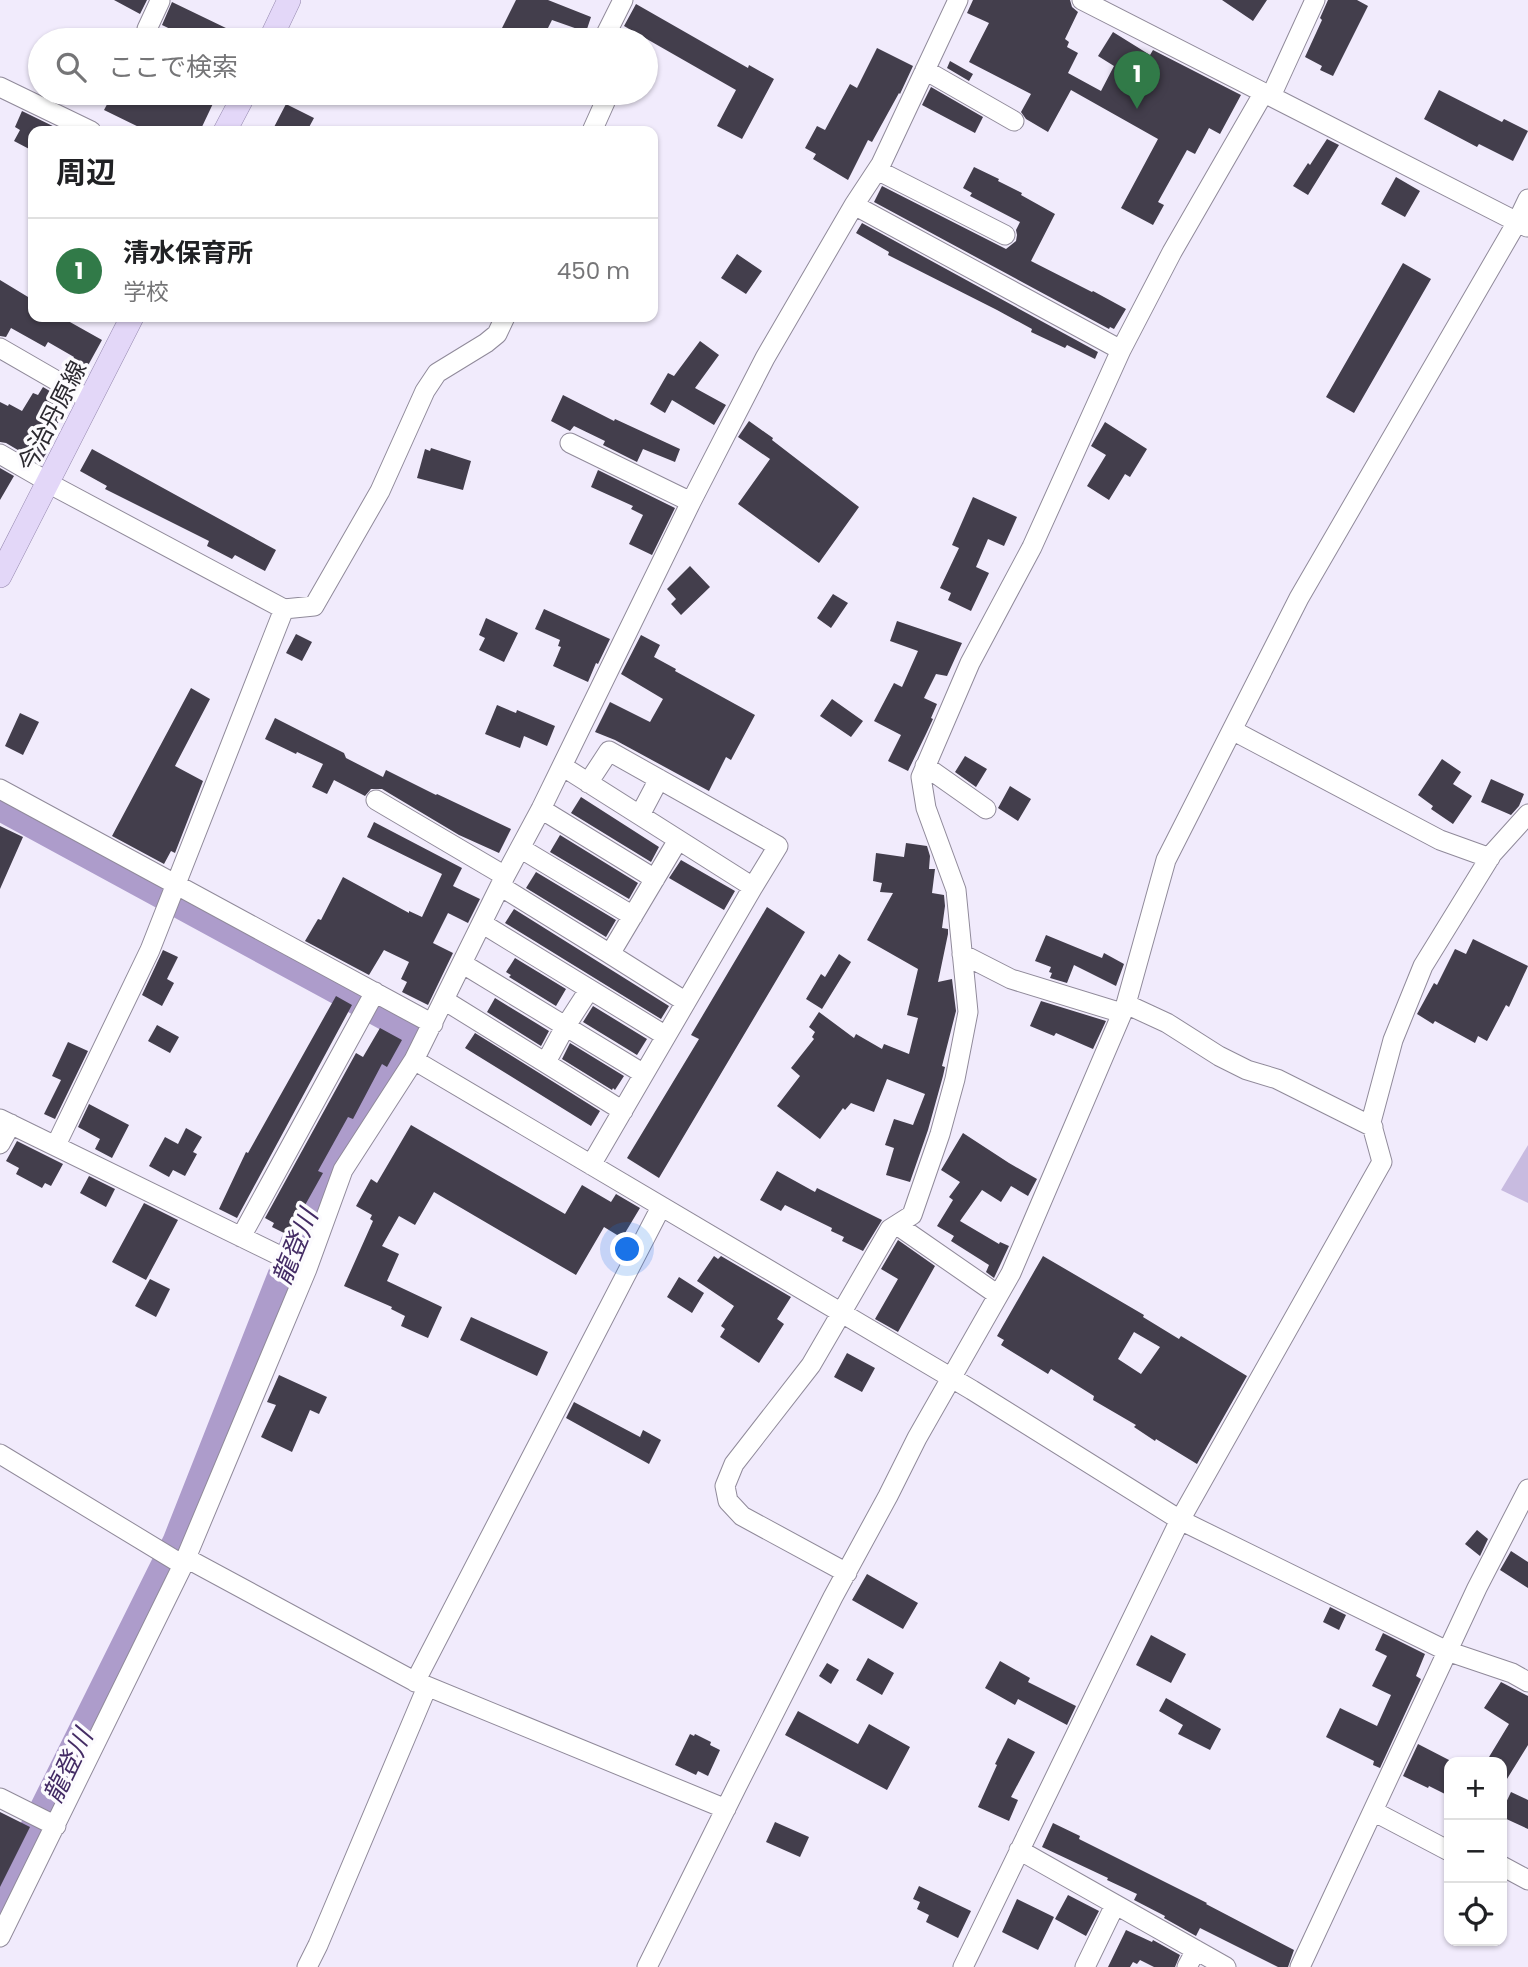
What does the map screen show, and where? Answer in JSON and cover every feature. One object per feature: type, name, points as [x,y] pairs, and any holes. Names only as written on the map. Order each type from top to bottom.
[{"type":"main road","points":[[276,28],[289,0]]},
{"type":"main road","points":[[228,126],[239,105]]},
{"type":"main road","name":"今治丹原線","points":[[0,576],[129,322]]},
{"type":"street","points":[[609,28],[623,0]]},
{"type":"street","points":[[0,1937],[185,1562],[307,1269],[343,1170],[414,1060],[433,1024],[691,502],[765,358],[877,170],[958,0]]},
{"type":"street","points":[[1082,0],[1523,225]]},
{"type":"street","points":[[847,1573],[742,1516],[728,1501],[725,1486],[734,1464],[811,1365],[890,1229],[912,1215],[940,1134],[955,1079],[968,1012],[956,890],[926,808],[920,777],[970,663],[1032,547],[1121,350],[1172,252],[1267,95],[1315,0]]},
{"type":"street","points":[[147,28],[160,1]]},
{"type":"street","points":[[925,70],[1014,121]]},
{"type":"street","points":[[0,87],[28,99]]},
{"type":"street","points":[[41,105],[81,126]]},
{"type":"street","points":[[594,126],[604,105]]},
{"type":"street","points":[[877,170],[1005,235]]},
{"type":"street","points":[[647,1967],[949,1378],[1011,1273],[1124,1008],[1166,860],[1299,598],[1523,225],[1528,199]]},
{"type":"street","points":[[854,205],[1121,350]]},
{"type":"street","points":[[0,454],[48,484],[284,609],[314,606],[380,491],[425,391],[437,373],[486,343],[497,334],[503,322]]},
{"type":"street","points":[[0,348],[90,400]]},
{"type":"street","points":[[570,443],[691,502]]},
{"type":"street","points":[[56,1145],[150,950],[284,609]]},
{"type":"street","points":[[1232,730],[1440,840],[1490,858]]},
{"type":"street","points":[[589,783],[609,751],[778,846],[591,1165]]},
{"type":"street","points":[[562,766],[753,887]]},
{"type":"street","points":[[925,766],[986,809]]},
{"type":"street","points":[[640,815],[659,779]]},
{"type":"street","points":[[0,789],[433,1024]]},
{"type":"street","points":[[376,800],[686,1002]]},
{"type":"street","points":[[541,809],[655,879]]},
{"type":"street","points":[[962,1967],[1180,1520],[1382,1162],[1371,1122],[1393,1040],[1423,966],[1490,858],[1528,814]]},
{"type":"street","points":[[610,954],[678,839]]},
{"type":"street","points":[[520,848],[633,916]]},
{"type":"street","points":[[483,924],[666,1037]]},
{"type":"street","points":[[962,954],[1011,979],[1124,1008],[1167,1023],[1247,1070],[1277,1079],[1373,1127]]},
{"type":"street","points":[[463,964],[644,1074]]},
{"type":"street","points":[[546,1062],[589,990]]},
{"type":"street","points":[[241,1237],[375,992]]},
{"type":"street","points":[[444,1000],[623,1111]]},
{"type":"street","points":[[414,1060],[972,1390],[1180,1520],[1447,1651],[1513,1673],[1528,1682]]},
{"type":"street","points":[[0,1144],[6,1122],[307,1269]]},
{"type":"street","points":[[307,1967],[421,1684],[536,1446],[662,1207]]},
{"type":"street","points":[[897,1224],[998,1295]]},
{"type":"street","points":[[0,1454],[185,1562],[421,1684],[726,1809]]},
{"type":"street","points":[[1300,1967],[1477,1588],[1528,1489]]},
{"type":"street","points":[[0,1798],[56,1826]]},
{"type":"street","points":[[1373,1811],[1444,1848]]},
{"type":"street","points":[[1019,1850],[1115,1905],[1192,1959],[1226,1967]]},
{"type":"street","points":[[1507,1869],[1528,1880]]},
{"type":"street","points":[[1084,1967],[1115,1905]]},
{"type":"shaded area","points":[[1528,1145],[1528,1203],[1501,1190]]},
{"type":"building","points":[[114,0],[147,0],[140,14]]},
{"type":"building","points":[[516,0],[548,0],[591,17],[587,28],[575,28],[552,20],[548,28],[502,28]]},
{"type":"building","points":[[973,0],[1070,0],[1072,7],[1078,12],[1065,39],[1069,42],[1067,47],[1078,53],[1068,73],[1101,91],[1114,66],[1098,56],[1113,32],[1150,55],[1153,50],[1241,95],[1220,134],[1209,128],[1195,154],[1187,150],[1158,202],[1164,205],[1153,225],[1121,208],[1158,139],[1071,90],[1048,132],[1026,119],[1021,112],[1031,94],[969,62],[989,23],[967,13]]},
{"type":"building","points":[[1222,0],[1267,0],[1253,21]]},
{"type":"building","points":[[1328,0],[1357,0],[1368,6],[1333,76],[1320,70],[1322,66],[1305,57]]},
{"type":"building","points":[[172,2],[226,28],[168,28],[162,25]]},
{"type":"building","points":[[636,4],[748,68],[749,65],[774,79],[742,139],[717,126],[736,90],[658,45],[658,28],[624,26]]},
{"type":"building","points":[[877,48],[913,66],[900,94],[872,142],[868,140],[848,180],[813,159],[816,154],[805,148],[817,126],[825,130],[850,84],[857,88]]},
{"type":"building","points":[[950,61],[973,74],[969,81],[947,68]]},
{"type":"building","points":[[931,87],[983,117],[975,133],[922,105]]},
{"type":"building","points":[[1439,90],[1502,122],[1504,119],[1528,131],[1513,161],[1479,144],[1477,147],[1424,119]]},
{"type":"building","points":[[107,105],[212,105],[202,126],[137,126],[104,110]]},
{"type":"building","points":[[285,105],[314,118],[310,126],[275,126]]},
{"type":"building","points":[[22,111],[53,126],[28,126],[28,148],[14,141],[20,130],[15,127]]},
{"type":"building","points":[[1327,139],[1339,145],[1308,195],[1293,186]]},
{"type":"building","points":[[974,167],[999,179],[998,181],[1055,214],[1031,261],[1126,309],[1114,329],[1109,329],[874,202],[882,186],[1006,249],[1016,241],[1016,230],[1020,222],[970,196],[972,193],[963,188]]},
{"type":"building","points":[[1396,177],[1420,191],[1405,217],[1381,204]]},
{"type":"building","points":[[862,223],[1098,352],[1095,359],[1031,332],[1032,329],[997,310],[888,255],[889,252],[856,233]]},
{"type":"building","points":[[737,254],[762,271],[746,294],[721,278]]},
{"type":"building","points":[[1403,263],[1431,279],[1354,413],[1326,397]]},
{"type":"building","points":[[0,280],[28,297],[28,322],[70,322],[102,340],[80,380],[66,372],[74,357],[48,342],[45,347],[11,328],[6,337],[0,336]]},
{"type":"building","points":[[700,341],[719,355],[695,388],[726,405],[714,425],[672,400],[665,413],[650,404],[668,373],[674,376]]},
{"type":"building","points":[[43,387],[70,403],[44,446],[49,449],[40,463],[0,442],[0,402],[22,411],[33,393],[38,395]]},
{"type":"building","points":[[563,395],[614,421],[615,419],[680,449],[675,462],[643,449],[637,462],[603,445],[605,441],[574,426],[570,431],[551,421]]},
{"type":"building","points":[[749,421],[859,507],[819,563],[738,504],[770,459],[738,437]]},
{"type":"building","points":[[1105,422],[1147,449],[1130,477],[1125,474],[1109,500],[1087,486],[1106,455],[1091,446]]},
{"type":"building","points":[[431,448],[471,461],[463,490],[417,478],[425,449],[430,451]]},
{"type":"building","points":[[92,449],[276,550],[265,571],[235,555],[232,559],[207,546],[209,541],[105,489],[107,486],[80,471]]},
{"type":"building","points":[[0,468],[14,476],[0,500]]},
{"type":"building","points":[[598,470],[675,508],[652,555],[629,544],[643,515],[631,509],[633,506],[591,487]]},
{"type":"building","points":[[973,497],[1017,517],[1004,546],[988,539],[976,567],[989,573],[971,611],[948,600],[951,593],[940,588],[959,548],[952,545]]},
{"type":"building","points":[[690,566],[710,587],[681,615],[671,604],[676,599],[667,589]]},
{"type":"building","points":[[833,594],[848,603],[831,628],[817,618]]},
{"type":"building","points":[[544,609],[610,639],[588,682],[553,666],[561,647],[558,646],[560,640],[535,629]]},
{"type":"building","points":[[486,618],[518,633],[504,662],[479,650],[485,638],[479,635]]},
{"type":"building","points":[[897,621],[962,643],[947,676],[936,674],[924,698],[937,704],[931,718],[933,719],[908,771],[888,761],[901,735],[874,721],[894,683],[902,687],[918,651],[890,641]]},
{"type":"building","points":[[296,634],[312,642],[302,661],[286,653]]},
{"type":"building","points":[[641,635],[660,645],[654,657],[755,715],[731,760],[726,757],[709,791],[595,732],[610,702],[650,722],[663,699],[621,674]]},
{"type":"building","points":[[191,688],[210,699],[175,766],[203,781],[175,853],[171,851],[164,864],[112,836]]},
{"type":"building","points":[[832,699],[863,721],[851,737],[820,716]]},
{"type":"building","points":[[497,705],[516,713],[517,710],[555,726],[547,746],[524,736],[520,748],[485,734]]},
{"type":"building","points":[[20,713],[39,722],[23,755],[5,746]]},
{"type":"building","points":[[275,718],[344,753],[346,758],[383,777],[386,770],[511,829],[499,853],[459,835],[382,789],[371,789],[365,796],[334,780],[327,794],[312,787],[323,764],[265,739]]},
{"type":"building","points":[[965,756],[987,769],[976,787],[955,772]]},
{"type":"building","points":[[1442,759],[1461,772],[1453,784],[1472,796],[1453,824],[1431,809],[1433,806],[1418,795]]},
{"type":"building","points":[[1491,779],[1524,794],[1511,815],[1481,802]]},
{"type":"building","points":[[1010,786],[1031,799],[1018,821],[998,808]]},
{"type":"building","points":[[581,797],[659,847],[651,862],[571,813]]},
{"type":"building","points":[[374,822],[462,868],[453,886],[480,899],[468,923],[448,913],[433,943],[453,953],[428,1005],[402,992],[407,982],[401,979],[409,962],[384,950],[369,975],[305,941],[318,919],[321,920],[343,877],[409,913],[422,917],[442,874],[367,837]]},
{"type":"building","points":[[0,826],[23,837],[0,889]]},
{"type":"building","points":[[560,835],[638,883],[629,899],[550,852]]},
{"type":"building","points":[[906,843],[927,846],[930,856],[929,869],[935,869],[932,893],[944,895],[942,928],[948,929],[948,934],[938,982],[952,979],[956,1011],[942,1066],[945,1067],[943,1076],[910,1182],[886,1175],[894,1148],[885,1145],[894,1119],[913,1125],[925,1094],[887,1079],[874,1112],[851,1103],[845,1110],[843,1108],[820,1139],[777,1106],[800,1076],[791,1068],[814,1039],[812,1037],[815,1032],[809,1027],[819,1012],[854,1038],[856,1034],[882,1049],[884,1044],[909,1054],[918,1018],[907,1015],[918,969],[867,940],[893,893],[880,892],[882,883],[873,881],[876,853],[904,857]]},
{"type":"building","points":[[681,860],[735,891],[724,910],[669,878]]},
{"type":"building","points":[[536,872],[616,920],[606,937],[526,888]]},
{"type":"building","points":[[767,907],[805,932],[659,1178],[627,1158],[699,1039],[691,1035]]},
{"type":"building","points":[[514,909],[669,1006],[661,1019],[505,923]]},
{"type":"building","points":[[1046,935],[1102,958],[1104,953],[1124,964],[1116,986],[1074,965],[1067,983],[1050,978],[1051,967],[1035,961]]},
{"type":"building","points":[[1473,939],[1528,966],[1509,1007],[1506,1005],[1487,1041],[1478,1036],[1475,1043],[1417,1014],[1434,983],[1437,985],[1455,949],[1466,954]]},
{"type":"building","points":[[163,950],[178,957],[167,979],[174,983],[162,1006],[142,995]]},
{"type":"building","points":[[839,954],[851,962],[822,1009],[806,999],[821,974],[825,977]]},
{"type":"building","points":[[515,958],[566,989],[556,1006],[509,977],[511,975],[506,972]]},
{"type":"building","points":[[336,996],[352,1005],[237,1218],[219,1209],[246,1152],[248,1153]]},
{"type":"building","points":[[495,998],[549,1031],[541,1046],[487,1012]]},
{"type":"building","points":[[1041,1001],[1106,1021],[1093,1049],[1056,1033],[1054,1036],[1030,1026]]},
{"type":"building","points":[[593,1006],[647,1039],[637,1055],[583,1022]]},
{"type":"building","points":[[157,1025],[179,1037],[170,1053],[148,1041]]},
{"type":"building","points":[[380,1028],[402,1040],[387,1067],[382,1064],[353,1119],[348,1117],[318,1171],[323,1173],[304,1207],[309,1210],[294,1238],[272,1227],[274,1223],[265,1218],[356,1053],[363,1057]]},
{"type":"building","points":[[475,1033],[600,1111],[591,1126],[465,1048]]},
{"type":"building","points":[[68,1042],[88,1051],[55,1119],[44,1114],[61,1080],[52,1076]]},
{"type":"building","points":[[570,1043],[624,1076],[615,1090],[562,1059]]},
{"type":"building","points":[[89,1104],[129,1125],[112,1158],[95,1149],[100,1139],[78,1127]]},
{"type":"building","points":[[411,1125],[565,1214],[582,1185],[611,1202],[616,1194],[640,1208],[622,1238],[604,1227],[576,1275],[434,1192],[415,1225],[399,1216],[382,1246],[399,1254],[387,1281],[442,1307],[428,1338],[401,1326],[405,1316],[391,1309],[392,1307],[344,1286],[373,1221],[370,1219],[372,1215],[356,1206],[371,1179],[377,1183]]},
{"type":"building","points":[[186,1128],[202,1137],[193,1152],[197,1154],[185,1176],[173,1170],[169,1177],[149,1166],[165,1137],[178,1144]]},
{"type":"building","points":[[963,1133],[1037,1179],[1028,1196],[1011,1186],[1001,1202],[982,1190],[960,1221],[999,1244],[1000,1242],[1009,1246],[994,1278],[986,1272],[989,1265],[951,1241],[954,1236],[937,1226],[953,1200],[949,1197],[960,1182],[941,1170]]},
{"type":"building","points":[[17,1141],[63,1164],[51,1186],[45,1183],[42,1188],[16,1174],[19,1168],[6,1161]]},
{"type":"building","points":[[777,1171],[815,1192],[817,1188],[882,1220],[863,1251],[842,1241],[844,1237],[831,1231],[832,1228],[785,1205],[781,1211],[760,1200]]},
{"type":"building","points":[[89,1176],[115,1189],[106,1207],[80,1193]]},
{"type":"building","points":[[144,1203],[178,1220],[146,1280],[112,1262]]},
{"type":"building","points":[[898,1240],[935,1266],[898,1332],[875,1319],[898,1279],[881,1269]]},
{"type":"building","points":[[714,1256],[718,1259],[721,1256],[791,1297],[777,1319],[784,1324],[759,1363],[720,1337],[725,1329],[721,1326],[734,1306],[697,1281]]},
{"type":"building","points":[[1043,1256],[1144,1315],[1143,1317],[1179,1339],[1181,1336],[1247,1376],[1197,1464],[1156,1439],[1155,1441],[1134,1427],[1136,1425],[1093,1400],[1094,1396],[1051,1369],[1048,1374],[1001,1345],[1004,1340],[997,1336]],"holes":[[[1134,1332],[1160,1347],[1141,1374],[1118,1359]]]},
{"type":"building","points":[[679,1277],[704,1293],[692,1313],[667,1297]]},
{"type":"building","points":[[150,1279],[170,1289],[156,1317],[135,1306]]},
{"type":"building","points":[[471,1317],[548,1352],[537,1376],[460,1340]]},
{"type":"building","points":[[847,1353],[875,1368],[862,1392],[834,1377]]},
{"type":"building","points":[[279,1375],[327,1397],[319,1414],[310,1410],[292,1452],[261,1437],[276,1405],[267,1402]]},
{"type":"building","points":[[574,1402],[640,1437],[643,1430],[661,1440],[649,1464],[566,1418]]},
{"type":"building","points":[[1477,1530],[1488,1539],[1480,1556],[1465,1544]]},
{"type":"building","points":[[1511,1551],[1528,1562],[1528,1588],[1500,1570]]},
{"type":"building","points":[[867,1574],[918,1603],[903,1629],[852,1600]]},
{"type":"building","points":[[1330,1607],[1346,1615],[1339,1630],[1323,1622]]},
{"type":"building","points":[[1383,1633],[1425,1654],[1416,1676],[1421,1679],[1380,1768],[1373,1765],[1374,1761],[1326,1737],[1340,1708],[1377,1726],[1391,1695],[1372,1686],[1387,1656],[1375,1650]]},
{"type":"building","points":[[1151,1635],[1186,1654],[1171,1683],[1136,1665]]},
{"type":"building","points":[[868,1658],[894,1673],[882,1695],[856,1680]]},
{"type":"building","points":[[1000,1661],[1030,1678],[1028,1682],[1076,1706],[1067,1725],[1018,1699],[1015,1705],[985,1688]]},
{"type":"building","points":[[827,1663],[839,1670],[831,1684],[819,1676]]},
{"type":"building","points":[[1501,1682],[1528,1696],[1528,1745],[1507,1779],[1507,1757],[1489,1757],[1509,1724],[1484,1708]]},
{"type":"building","points":[[1166,1698],[1221,1729],[1210,1750],[1178,1734],[1183,1725],[1159,1711]]},
{"type":"building","points":[[798,1711],[858,1744],[869,1724],[910,1747],[887,1790],[785,1735]]},
{"type":"building","points":[[690,1734],[711,1742],[710,1745],[720,1750],[708,1776],[698,1771],[696,1775],[675,1765]]},
{"type":"building","points":[[1008,1738],[1035,1752],[1011,1797],[1018,1800],[1009,1821],[978,1807]]},
{"type":"building","points":[[1418,1744],[1444,1757],[1444,1794],[1403,1776]]},
{"type":"building","points":[[1511,1792],[1528,1800],[1528,1829],[1507,1819],[1507,1800]]},
{"type":"building","points":[[0,1812],[30,1827],[0,1887]]},
{"type":"building","points":[[775,1822],[809,1837],[800,1857],[766,1842]]},
{"type":"building","points":[[1053,1823],[1294,1950],[1288,1967],[1278,1967],[1200,1928],[1196,1936],[1134,1900],[1137,1894],[1042,1847]]},
{"type":"building","points":[[919,1886],[971,1911],[958,1938],[926,1922],[929,1915],[917,1909],[920,1902],[913,1899]]},
{"type":"building","points":[[1068,1895],[1099,1911],[1086,1936],[1055,1919]]},
{"type":"building","points":[[1017,1899],[1054,1917],[1038,1950],[1002,1932]]},
{"type":"building","points":[[1126,1930],[1152,1942],[1153,1940],[1180,1955],[1175,1967],[1154,1967],[1140,1960],[1137,1964],[1133,1962],[1130,1967],[1108,1967]]},
{"type":"waterway","name":"龍登川","points":[[0,804],[412,1028],[327,1167],[179,1542],[0,1902]]},
{"type":"place","name":"清水保育所","points":[[1137,109]]}]
